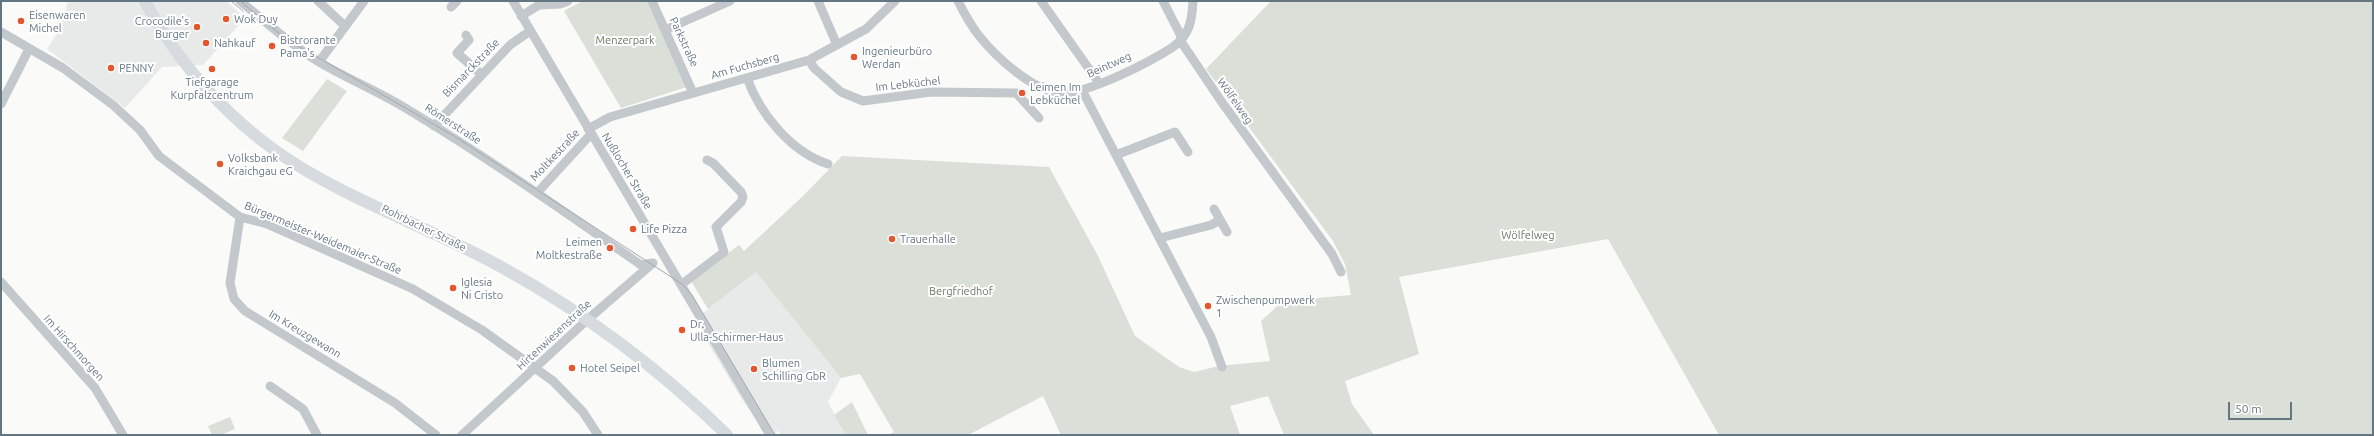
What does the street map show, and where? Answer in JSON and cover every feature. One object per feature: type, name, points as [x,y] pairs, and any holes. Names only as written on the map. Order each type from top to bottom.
[{"type":"main road","name":"Rohrbacher Straße","points":[[145,1],[173,46],[219,102],[265,142],[296,164],[332,184],[462,246],[507,270],[587,320],[648,364],[726,435]]},
{"type":"street","name":"Römerstraße","points":[[240,1],[298,48],[319,62],[401,105],[537,193],[641,265],[652,263]]},
{"type":"street","points":[[318,1],[345,26]]},
{"type":"street","points":[[319,62],[364,1]]},
{"type":"street","name":"Nußlocher Straße","points":[[513,1],[589,131],[682,284],[770,435]]},
{"type":"street","points":[[521,16],[539,3],[560,4],[568,1]]},
{"type":"street","name":"Parkstraße","points":[[652,1],[694,93]]},
{"type":"street","points":[[665,30],[730,1]]},
{"type":"street","points":[[818,1],[837,45]]},
{"type":"street","name":"Am Fuchsberg","points":[[589,131],[610,117],[808,60],[866,29],[896,1]]},
{"type":"street","name":"Beintweg","points":[[958,1],[980,38],[1001,58],[1033,84],[1055,92],[1082,90],[1099,83],[1159,54],[1181,39]]},
{"type":"street","points":[[1041,1],[1099,83]]},
{"type":"street","name":"Wölfelweg","points":[[1163,1],[1181,39],[1220,101],[1332,254],[1341,272]]},
{"type":"street","points":[[1181,39],[1192,23],[1193,1]]},
{"type":"street","name":"Bismarckstraße","points":[[434,126],[481,74],[510,45],[530,31]]},
{"type":"street","name":"Bürgermeister-Weidemaier-Straße","points":[[1,32],[63,68],[113,105],[140,130],[159,156],[240,217],[267,224],[413,289],[482,330],[537,367],[571,399],[598,435]]},
{"type":"street","points":[[470,40],[458,53],[481,74]]},
{"type":"street","points":[[1,104],[29,49]]},
{"type":"street","name":"Im Lebküchel","points":[[808,60],[814,68],[841,92],[861,101],[926,92],[1016,93],[1039,118]]},
{"type":"street","points":[[747,78],[754,95],[782,133],[803,151],[828,164]]},
{"type":"street","points":[[1082,90],[1213,341],[1222,367]]},
{"type":"street","points":[[1116,155],[1173,129],[1188,152]]},
{"type":"street","name":"Moltkestraße","points":[[537,193],[589,131]]},
{"type":"street","points":[[682,284],[724,252],[716,227],[741,202],[743,197],[718,168],[707,160]]},
{"type":"street","points":[[1214,209],[1227,232]]},
{"type":"street","name":"Im Kreuzgewann","points":[[240,217],[230,283],[231,292],[238,305],[260,321],[395,403],[436,435]]},
{"type":"street","points":[[1160,238],[1211,225],[1220,220]]},
{"type":"street","name":"Hirtenwiesenstraße","points":[[462,435],[587,320],[652,263],[664,256]]},
{"type":"street","name":"Im Hirschmorgen","points":[[1,282],[95,388],[123,435]]},
{"type":"street","points":[[270,386],[303,409],[316,435]]},
{"type":"shaded area","points":[[68,1],[226,1],[245,18],[203,65],[162,67],[125,108],[47,49],[60,29]]},
{"type":"shaded area","points":[[756,272],[841,378],[828,402],[846,435],[781,435],[778,430],[775,435],[767,435],[739,395],[694,320]]},
{"type":"green space","name":"Menzerpark","points":[[582,1],[648,1],[687,87],[621,108],[564,11]]},
{"type":"green space","name":"Bergfriedhof","points":[[1271,1],[2373,1],[2373,435],[1719,435],[1608,239],[1399,277],[1419,354],[1345,381],[1352,404],[1374,435],[1284,435],[1268,396],[1230,406],[1240,435],[1061,435],[1043,396],[968,435],[888,435],[894,432],[860,374],[841,378],[756,272],[708,309],[691,281],[739,245],[744,251],[802,197],[842,156],[1049,167],[1097,254],[1135,336],[1179,367],[1194,372],[1219,366],[1270,361],[1261,321],[1283,301],[1351,295],[1345,264],[1333,241],[1206,69]]},
{"type":"green space","points":[[327,79],[347,91],[303,151],[282,138]]},
{"type":"green space","points":[[852,402],[868,435],[846,435],[834,415]]},
{"type":"green space","points":[[230,417],[235,429],[221,435],[212,435],[208,426]]},
{"type":"tram line","points":[[231,1],[243,11]]},
{"type":"tram line","points":[[240,1],[286,39],[454,136],[682,284],[692,295],[775,435]]},
{"type":"place","name":"Wok Duy","points":[[226,19]]},
{"type":"place","name":"Eisenwaren Michel","points":[[21,21]]},
{"type":"place","name":"Crocodile's Burger","points":[[197,27]]},
{"type":"place","name":"Nahkauf","points":[[206,43]]},
{"type":"place","name":"Bistrorante Pama's","points":[[272,46]]},
{"type":"place","name":"Ingenieurbüro Werdan","points":[[854,57]]},
{"type":"place","name":"PENNY","points":[[111,68]]},
{"type":"place","name":"Tiefgarage Kurpfalzcentrum","points":[[212,69]]},
{"type":"place","name":"Leimen Im Lebküchel","points":[[1022,93]]},
{"type":"place","name":"Volksbank Kraichgau eG","points":[[220,164]]},
{"type":"place","name":"Life Pizza","points":[[633,229]]},
{"type":"place","name":"Trauerhalle","points":[[892,239]]},
{"type":"place","name":"Leimen Moltkestraße","points":[[610,248]]},
{"type":"place","name":"Iglesia Ni Cristo","points":[[453,288]]},
{"type":"place","name":"Zwischenpumpwerk 1","points":[[1208,306]]},
{"type":"place","name":"Dr. Ulla-Schirmer-Haus","points":[[682,330]]},
{"type":"place","name":"Hotel Seipel","points":[[572,368]]},
{"type":"place","name":"Blumen Schilling GbR","points":[[754,369]]}]
